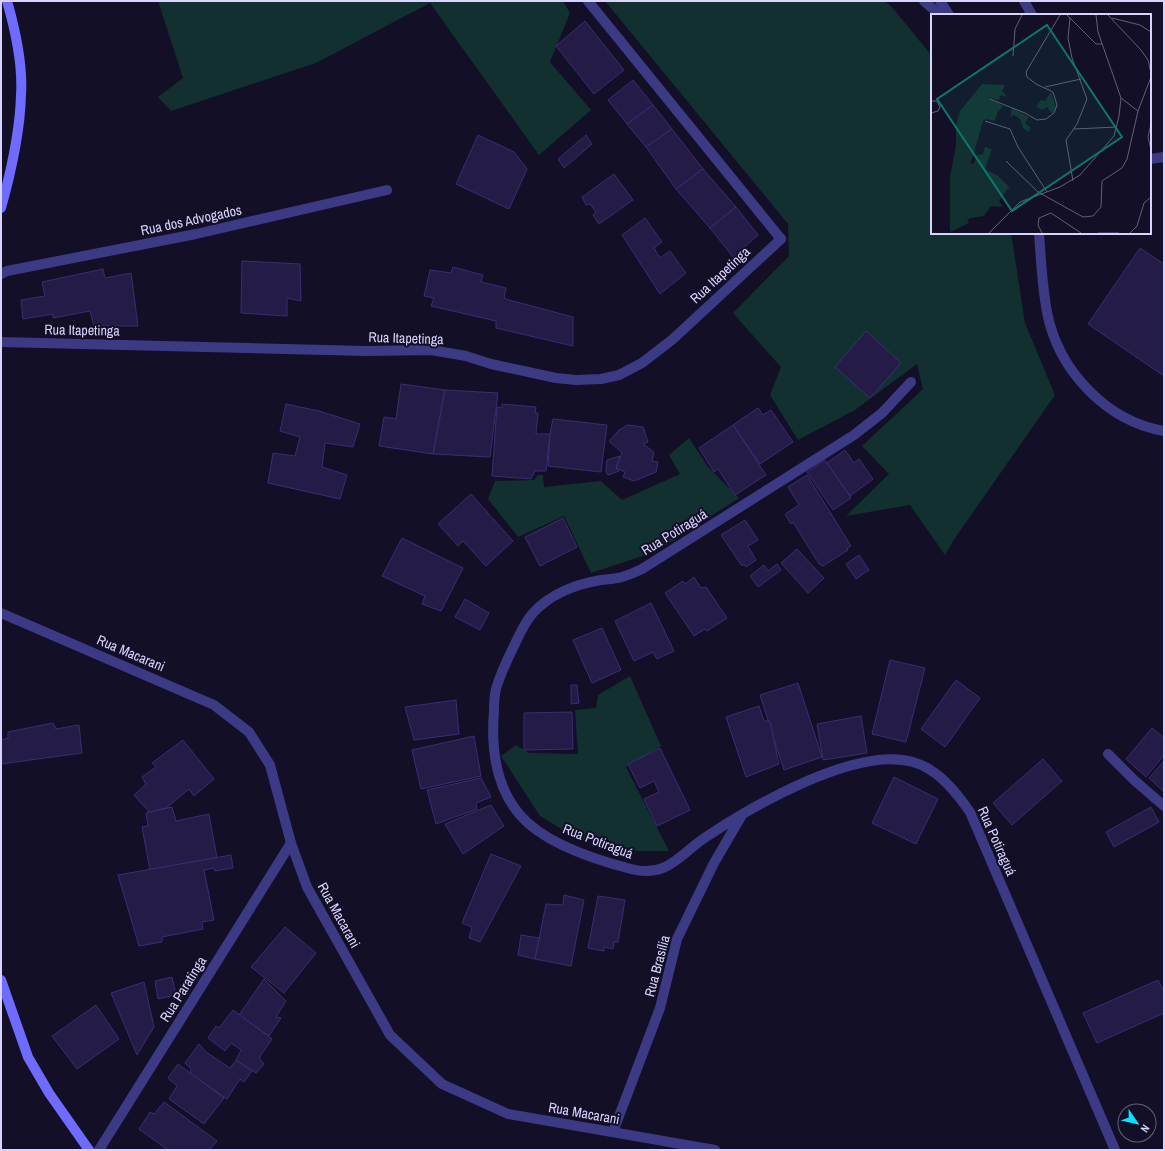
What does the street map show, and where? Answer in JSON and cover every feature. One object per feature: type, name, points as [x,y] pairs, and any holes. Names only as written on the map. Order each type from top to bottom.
[{"type":"street","points":[[1,208],[9,177],[22,95],[18,52],[7,1]]},
{"type":"street","name":"Rua Itapetinga","points":[[1,342],[367,351],[431,350],[466,356],[491,364],[556,378],[576,380],[601,379],[619,374],[642,363],[673,339],[780,239],[588,1]]},
{"type":"street","points":[[924,1],[939,14]]},
{"type":"street","points":[[940,1],[948,14]]},
{"type":"street","points":[[1024,1],[1031,14]]},
{"type":"street","points":[[1151,159],[1164,157]]},
{"type":"street","name":"Rua dos Advogados","points":[[1,274],[7,271],[196,234],[387,190]]},
{"type":"street","points":[[1039,234],[1047,312],[1058,345],[1073,372],[1095,397],[1123,416],[1148,428],[1164,431]]},
{"type":"street","name":"Rua Potiraguá","points":[[911,382],[882,413],[854,435],[642,569],[621,578],[600,580],[570,588],[552,598],[533,613],[520,632],[495,691],[492,735],[497,772],[508,798],[521,816],[540,832],[562,845],[601,860],[634,870],[658,870],[672,864],[705,837],[743,813],[801,783],[868,760],[891,758],[915,762],[934,772],[954,790],[970,812],[1115,1150]]},
{"type":"street","name":"Rua Macarani","points":[[1,613],[214,705],[249,732],[270,765],[291,843],[307,887],[390,1035],[442,1084],[508,1114],[715,1150]]},
{"type":"street","points":[[1108,754],[1134,780],[1164,806]]},
{"type":"street","name":"Rua Brasília","points":[[613,1132],[660,1008],[677,939],[714,863],[743,813]]},
{"type":"street","name":"Rua Paratinga","points":[[99,1150],[291,843]]},
{"type":"street","points":[[1,980],[28,1057],[49,1093],[89,1150]]},
{"type":"green space","points":[[158,1],[563,1],[570,13],[550,62],[591,110],[539,155],[430,3],[316,63],[171,111],[158,97],[183,78]]},
{"type":"green space","points":[[605,1],[884,1],[891,6],[931,55],[931,234],[1011,234],[1025,323],[1055,395],[955,538],[945,555],[910,505],[846,516],[889,474],[862,446],[923,389],[917,364],[855,410],[798,440],[770,395],[781,367],[733,313],[789,256],[788,224]]},
{"type":"green space","points":[[689,438],[708,467],[739,498],[655,552],[591,573],[564,516],[518,537],[488,499],[495,481],[534,480],[538,475],[543,475],[544,487],[601,481],[622,500],[680,474],[669,455]]},
{"type":"green space","points":[[630,676],[661,746],[626,767],[669,851],[635,851],[576,838],[540,816],[501,756],[516,745],[529,753],[578,754],[575,710],[596,708],[598,695]]},
{"type":"building","points":[[585,21],[624,70],[594,94],[556,46]]},
{"type":"building","points":[[633,80],[653,105],[627,124],[608,100]]},
{"type":"building","points":[[653,105],[672,129],[646,147],[627,124]]},
{"type":"building","points":[[672,129],[703,169],[676,189],[646,147]]},
{"type":"building","points":[[478,135],[514,152],[527,169],[509,209],[456,184]]},
{"type":"building","points":[[586,135],[592,144],[564,168],[558,159]]},
{"type":"building","points":[[703,169],[736,207],[710,228],[676,189]]},
{"type":"building","points":[[614,174],[633,200],[599,224],[593,215],[596,212],[590,204],[586,205],[582,197]]},
{"type":"building","points":[[736,207],[758,235],[733,257],[710,228]]},
{"type":"building","points":[[645,218],[662,242],[654,248],[660,258],[670,251],[686,273],[660,294],[622,235]]},
{"type":"building","points":[[1140,248],[1164,264],[1164,376],[1088,324]]},
{"type":"building","points":[[242,261],[300,264],[301,301],[287,298],[287,316],[241,313]]},
{"type":"building","points":[[453,267],[483,275],[481,282],[506,288],[504,298],[573,317],[573,346],[496,328],[496,321],[431,306],[434,298],[424,296],[430,270],[451,273]]},
{"type":"building","points":[[103,269],[105,278],[131,273],[138,326],[94,326],[90,311],[53,318],[53,314],[23,319],[21,300],[45,296],[42,282]]},
{"type":"building","points":[[866,331],[901,363],[870,398],[835,367]]},
{"type":"building","points":[[401,384],[445,390],[433,454],[379,446],[384,417],[396,419]]},
{"type":"building","points":[[445,390],[498,393],[490,457],[433,454]]},
{"type":"building","points":[[286,404],[319,411],[360,424],[353,447],[325,443],[322,467],[347,475],[340,499],[268,483],[273,453],[295,456],[300,437],[280,431]]},
{"type":"building","points":[[502,404],[536,407],[535,413],[538,413],[536,434],[550,434],[546,471],[535,471],[531,479],[492,476],[497,407],[502,408]]},
{"type":"building","points":[[758,408],[763,415],[771,410],[793,442],[760,464],[733,425]]},
{"type":"building","points":[[553,419],[607,425],[601,472],[548,466],[550,434]]},
{"type":"building","points":[[627,425],[643,427],[648,442],[643,444],[654,452],[652,461],[658,462],[656,472],[634,481],[623,477],[625,472],[616,468],[622,453],[609,441],[619,430]]},
{"type":"building","points":[[733,425],[766,475],[735,495],[718,469],[714,472],[699,448]]},
{"type":"building","points":[[845,450],[854,463],[859,459],[873,479],[850,496],[827,463]]},
{"type":"building","points":[[620,456],[616,468],[619,471],[608,475],[606,472],[607,460]]},
{"type":"building","points":[[825,460],[851,498],[833,510],[807,472]]},
{"type":"building","points":[[807,475],[851,546],[847,548],[848,550],[823,566],[819,564],[793,522],[791,524],[785,514],[799,505],[788,487]]},
{"type":"building","points":[[471,494],[513,541],[486,566],[463,541],[458,546],[438,524]]},
{"type":"building","points":[[563,518],[577,547],[540,566],[525,537]]},
{"type":"building","points":[[745,520],[758,540],[748,546],[756,560],[746,567],[744,564],[742,566],[721,535]]},
{"type":"building","points":[[402,538],[463,568],[441,611],[422,604],[425,596],[382,576]]},
{"type":"building","points":[[797,549],[824,578],[808,593],[781,563]]},
{"type":"building","points":[[859,555],[869,570],[856,579],[846,564]]},
{"type":"building","points":[[777,564],[781,570],[758,587],[750,576],[764,565],[768,571]]},
{"type":"building","points":[[694,577],[701,588],[706,587],[727,618],[707,631],[705,629],[694,636],[665,593],[683,581],[685,584]]},
{"type":"building","points":[[465,599],[489,613],[480,630],[455,617]]},
{"type":"building","points":[[651,603],[674,651],[657,659],[653,652],[634,661],[615,621]]},
{"type":"building","points":[[602,628],[621,670],[592,683],[573,640]]},
{"type":"building","points":[[890,660],[925,668],[906,742],[872,734]]},
{"type":"building","points":[[956,680],[980,698],[945,747],[921,729]]},
{"type":"building","points":[[798,683],[822,757],[784,770],[760,695]]},
{"type":"building","points":[[571,685],[577,685],[579,703],[571,704]]},
{"type":"building","points":[[456,700],[459,734],[414,740],[405,707]]},
{"type":"building","points":[[759,706],[764,721],[770,721],[779,764],[746,777],[726,717]]},
{"type":"building","points":[[572,712],[573,749],[524,750],[524,713]]},
{"type":"building","points":[[861,716],[867,753],[823,760],[817,724]]},
{"type":"building","points":[[53,723],[56,729],[79,725],[82,753],[1,764],[1,740],[8,738],[8,732]]},
{"type":"building","points":[[1152,728],[1164,738],[1164,755],[1146,777],[1126,759]]},
{"type":"building","points":[[474,736],[481,776],[421,789],[412,750]]},
{"type":"building","points":[[183,740],[214,779],[194,796],[189,789],[166,808],[149,812],[134,795],[146,784],[142,777],[156,767],[152,763]]},
{"type":"building","points":[[660,748],[690,810],[657,826],[644,799],[659,792],[654,781],[640,788],[628,764]]},
{"type":"building","points":[[1043,759],[1062,781],[1012,825],[993,803]]},
{"type":"building","points":[[1164,761],[1164,792],[1149,778]]},
{"type":"building","points":[[894,777],[938,799],[916,844],[872,823]]},
{"type":"building","points":[[481,778],[491,797],[476,803],[477,809],[436,824],[427,790]]},
{"type":"building","points":[[491,805],[504,826],[463,854],[445,824]]},
{"type":"building","points":[[172,807],[176,821],[209,814],[217,858],[150,870],[142,827],[148,826],[146,813]]},
{"type":"building","points":[[1151,807],[1159,822],[1114,847],[1106,832]]},
{"type":"building","points":[[491,854],[521,866],[480,942],[469,938],[472,927],[462,923]]},
{"type":"building","points":[[231,855],[233,868],[215,871],[214,868],[204,870],[214,920],[202,922],[203,929],[162,937],[162,942],[139,946],[118,875]]},
{"type":"building","points":[[564,895],[584,900],[571,966],[535,959],[546,904],[563,905]]},
{"type":"building","points":[[598,896],[625,900],[618,942],[614,942],[613,949],[604,947],[604,951],[588,948]]},
{"type":"building","points":[[285,927],[316,953],[284,993],[251,967]]},
{"type":"building","points":[[521,935],[539,938],[535,959],[518,955]]},
{"type":"building","points":[[172,977],[175,990],[171,996],[158,999],[155,981]]},
{"type":"building","points":[[264,979],[286,1001],[276,1017],[281,1018],[269,1036],[239,1015]]},
{"type":"building","points":[[1158,980],[1164,992],[1164,1013],[1097,1043],[1083,1013]]},
{"type":"building","points":[[144,982],[154,1027],[137,1055],[111,993]]},
{"type":"building","points":[[96,1005],[119,1039],[77,1069],[52,1036]]},
{"type":"building","points":[[233,1010],[272,1039],[259,1058],[264,1064],[256,1073],[236,1060],[241,1050],[231,1043],[225,1051],[208,1038],[216,1026],[219,1028]]},
{"type":"building","points":[[199,1044],[206,1052],[230,1068],[236,1060],[252,1071],[244,1082],[240,1079],[227,1099],[190,1073],[191,1069],[185,1063]]},
{"type":"building","points":[[178,1064],[224,1098],[204,1124],[169,1099],[177,1086],[168,1078]]},
{"type":"building","points":[[164,1102],[217,1141],[209,1150],[168,1150],[139,1129],[150,1112],[154,1114]]}]
